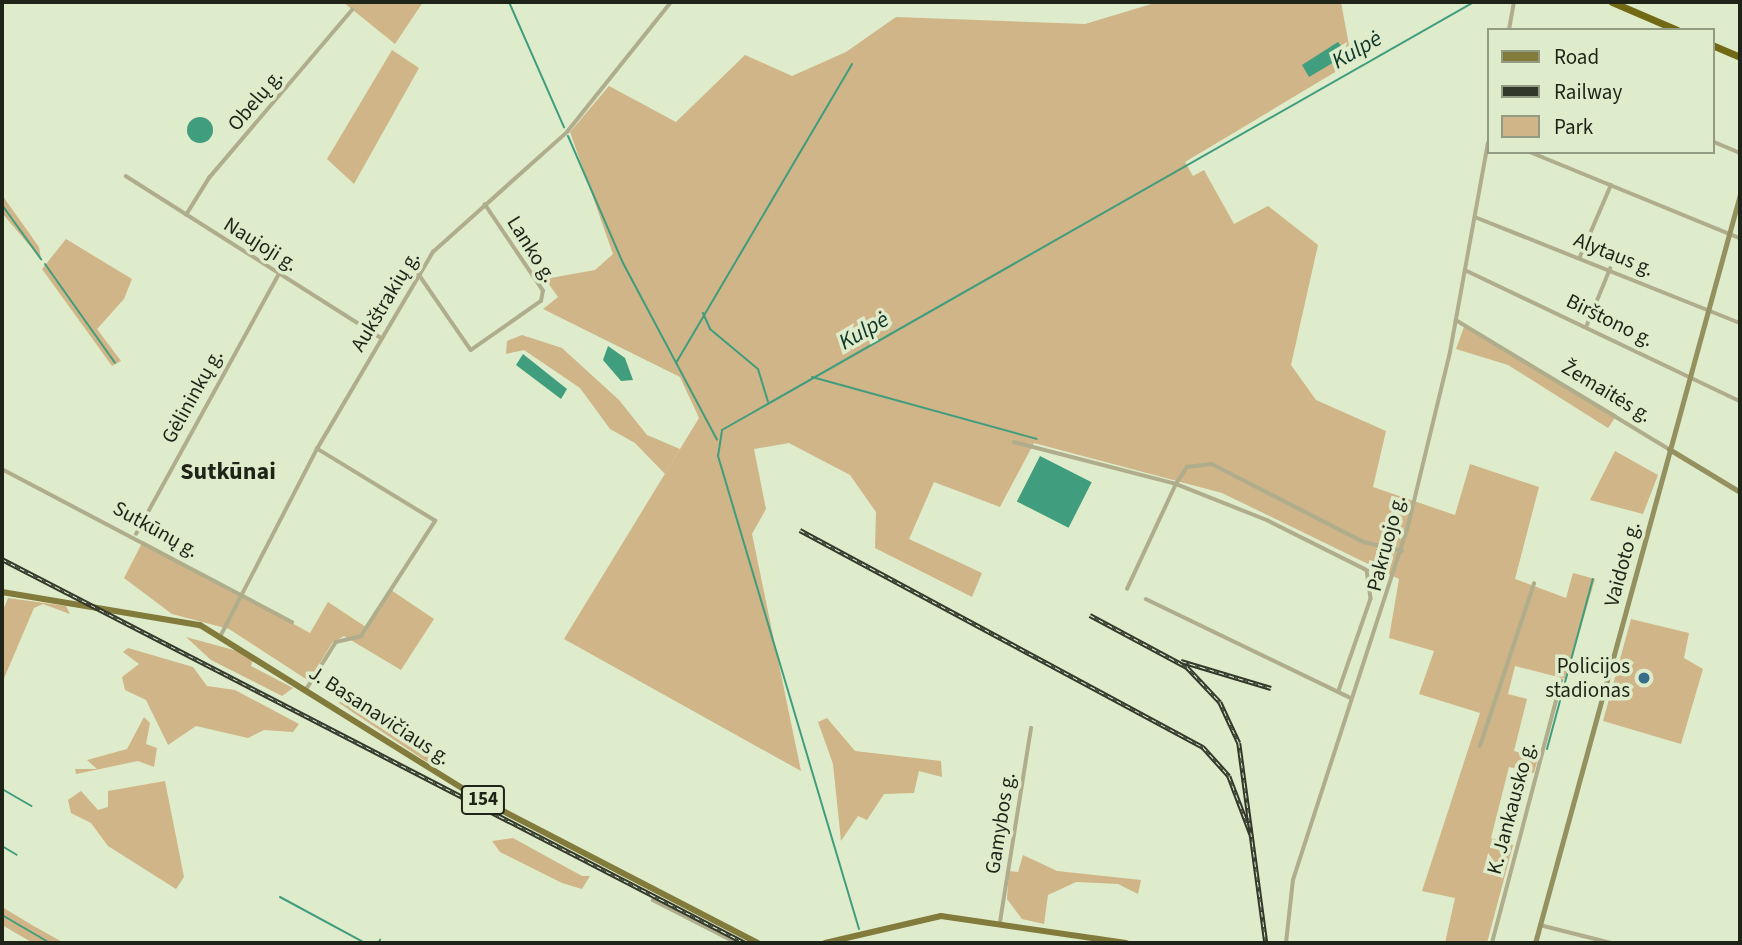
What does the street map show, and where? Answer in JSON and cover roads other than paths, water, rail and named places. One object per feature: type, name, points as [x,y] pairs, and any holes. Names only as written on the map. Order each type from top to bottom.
[{"type":"highway","points":[[1612,2],[1672,28]]},
{"type":"highway","points":[[1714,46],[1740,57]]},
{"type":"main road","name":"Vaidoto g.","points":[[1535,943],[1740,194]]},
{"type":"main road","name":"Žemaitės g.","points":[[1669,449],[1740,492]]},
{"type":"main road","name":"J. Basanavičiaus g.","points":[[2,592],[178,618],[220,635],[307,688],[430,770],[758,943]]},
{"type":"main road","points":[[825,943],[941,916],[1000,922],[1126,943]]},
{"type":"street","name":"Aukštrakių g.","points":[[220,635],[317,449],[418,273],[485,205],[566,132],[671,2]]},
{"type":"street","points":[[1509,28],[1514,2]]},
{"type":"street","name":"Obelų g.","points":[[186,215],[209,178],[352,10]]},
{"type":"street","points":[[1714,142],[1740,153]]},
{"type":"street","name":"Pakruojo g.","points":[[1286,943],[1293,880],[1351,698],[1402,551],[1456,320],[1486,154]]},
{"type":"street","points":[[1535,154],[1740,238]]},
{"type":"street","name":"Naujoji g.","points":[[126,176],[381,338]]},
{"type":"street","points":[[1580,257],[1611,185]]},
{"type":"street","name":"Lanko g.","points":[[418,273],[471,349],[541,301],[543,290],[485,205]]},
{"type":"street","name":"Alytaus g.","points":[[1475,217],[1740,323]]},
{"type":"street","points":[[1587,325],[1610,269]]},
{"type":"street","name":"Birštono g.","points":[[1465,270],[1587,325],[1740,401]]},
{"type":"street","name":"Gėlininkų g.","points":[[136,534],[279,274]]},
{"type":"street","name":"Žemaitės g.","points":[[1456,320],[1669,449]]},
{"type":"street","points":[[1014,442],[1176,484],[1267,520],[1367,570],[1371,599],[1339,691]]},
{"type":"street","points":[[307,688],[336,642],[361,636],[435,521],[317,449]]},
{"type":"street","points":[[1126,589],[1176,484],[1187,467],[1212,464],[1364,542],[1402,551]]},
{"type":"street","name":"Sutkūnų g.","points":[[2,469],[136,534],[292,622]]},
{"type":"street","points":[[1480,746],[1534,584]]},
{"type":"street","points":[[1146,598],[1351,698]]},
{"type":"street","name":"K. Jankausko g.","points":[[1492,943],[1561,681]]},
{"type":"street","name":"Gamybos g.","points":[[1000,922],[1031,728]]},
{"type":"street","points":[[430,770],[440,757]]},
{"type":"street","points":[[653,900],[737,943]]},
{"type":"street","points":[[1540,925],[1611,943]]},
{"type":"waterway","points":[[509,2],[564,127]]},
{"type":"waterway","name":"Kulpė","points":[[859,929],[718,456],[722,430],[1474,2]]},
{"type":"waterway","points":[[676,363],[852,64]]},
{"type":"waterway","points":[[568,136],[623,263],[717,440]]},
{"type":"waterway","points":[[2,205],[41,259]]},
{"type":"waterway","points":[[45,264],[115,363]]},
{"type":"waterway","points":[[703,313],[710,329],[758,369],[768,401]]},
{"type":"waterway","points":[[812,377],[1037,439]]},
{"type":"waterway","points":[[1547,749],[1593,579]]},
{"type":"waterway","points":[[2,789],[31,806]]},
{"type":"waterway","points":[[2,846],[17,855]]},
{"type":"waterway","points":[[280,897],[365,943]]},
{"type":"waterway","name":"Kulpė","points":[[2,915],[50,943]]},
{"type":"railway","points":[[800,530],[1203,747],[1229,776],[1251,834]]},
{"type":"railway","points":[[2,559],[745,943]]},
{"type":"railway","points":[[1090,615],[1187,667],[1220,702],[1239,743],[1266,943]]},
{"type":"railway","points":[[1181,661],[1271,688]]},
{"type":"place","name":"Policijos stadionas","points":[[1644,678]]},
{"type":"district","name":"Sutkūnai","points":[[228,472]]}]
